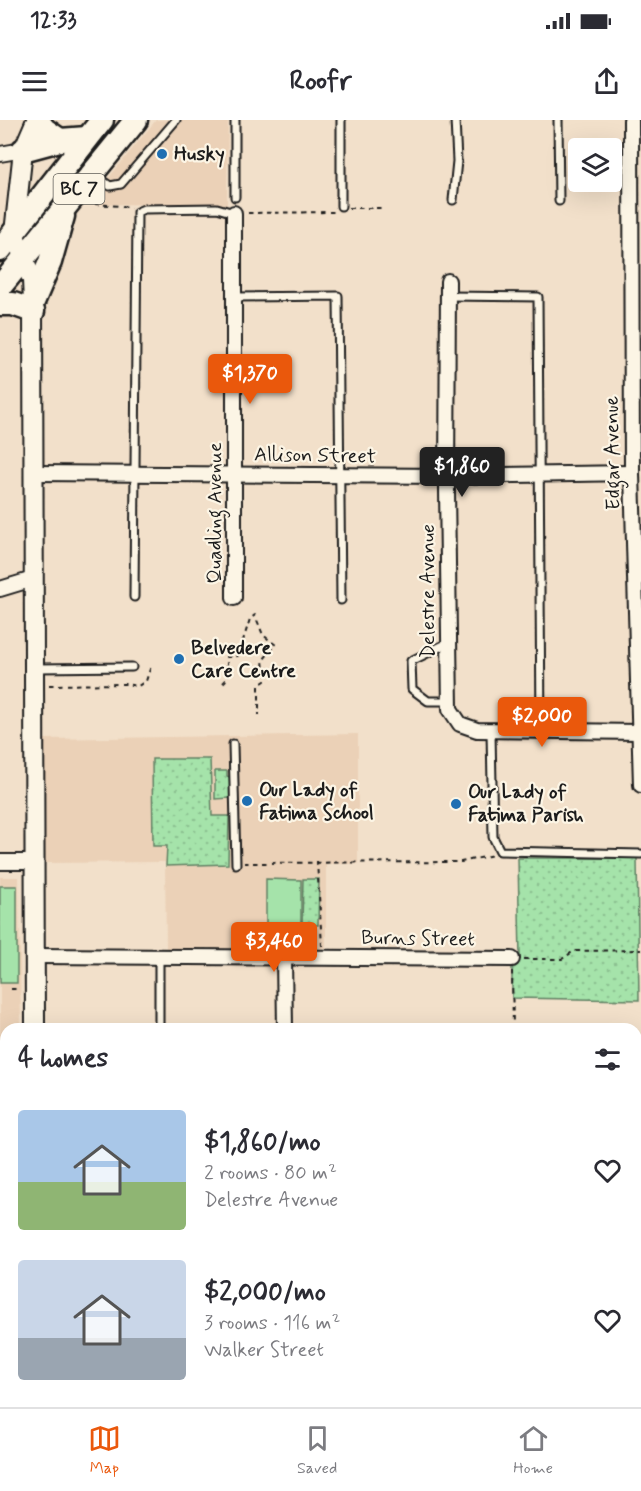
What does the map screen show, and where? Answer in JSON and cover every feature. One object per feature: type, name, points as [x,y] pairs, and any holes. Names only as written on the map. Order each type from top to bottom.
[{"type":"main road","points":[[37,120],[44,129],[60,140]]},
{"type":"main road","name":"BC 7","points":[[7,242],[102,120]]},
{"type":"main road","name":"BC 7","points":[[0,287],[135,120]]},
{"type":"main road","points":[[22,150],[60,140],[87,138]]},
{"type":"main road","points":[[0,304],[33,307],[50,262],[66,204]]},
{"type":"street","points":[[35,1023],[33,307],[32,280],[24,259],[7,242],[22,150],[37,120]]},
{"type":"street","name":"Edgar Avenue","points":[[631,120],[632,473],[641,785]]},
{"type":"street","points":[[0,153],[22,150]]},
{"type":"street","name":"Quadling Avenue","points":[[234,213],[234,598]]},
{"type":"street","name":"Delestre Avenue","points":[[448,281],[449,701],[455,720],[468,728],[491,732]]},
{"type":"street","name":"Allison Street","points":[[34,474],[447,476],[632,473]]},
{"type":"street","points":[[0,589],[33,579]]},
{"type":"street","points":[[491,732],[640,732]]},
{"type":"street","points":[[0,862],[34,862]]},
{"type":"street","name":"Burns Street","points":[[35,956],[512,959]]},
{"type":"street","points":[[284,957],[285,1023]]},
{"type":"lane","points":[[91,174],[110,186],[121,184],[176,120]]},
{"type":"lane","points":[[235,120],[235,197]]},
{"type":"lane","points":[[341,120],[341,206]]},
{"type":"lane","points":[[453,200],[457,153],[454,120]]},
{"type":"lane","points":[[558,120],[559,201]]},
{"type":"lane","points":[[134,597],[137,212],[144,209],[217,208],[234,213]]},
{"type":"lane","points":[[234,297],[338,296],[341,600]]},
{"type":"lane","points":[[448,296],[538,297],[541,732]]},
{"type":"lane","points":[[448,643],[411,661],[412,689],[428,701],[449,701]]},
{"type":"lane","points":[[33,668],[132,667]]},
{"type":"lane","points":[[491,732],[493,837],[500,851],[641,854]]},
{"type":"lane","points":[[233,744],[236,864]]},
{"type":"lane","points":[[159,957],[159,1023]]},
{"type":"path","points":[[235,197],[241,213],[336,212],[336,208],[385,208]]},
{"type":"path","points":[[95,204],[144,209]]},
{"type":"path","points":[[223,683],[227,679],[227,657],[238,656],[250,619],[255,615],[262,635],[276,645],[263,660],[265,681],[259,686],[259,715]]},
{"type":"path","points":[[47,685],[126,684],[138,687],[146,681],[151,666]]},
{"type":"path","points":[[236,864],[317,861],[461,862],[488,858],[500,851]]},
{"type":"path","points":[[317,861],[322,957]]},
{"type":"path","points":[[513,1023],[512,959],[562,959],[574,951],[641,950]]},
{"type":"path","points":[[11,989],[22,989]]},
{"type":"shaded area","points":[[156,120],[228,120],[227,205],[87,204]]},
{"type":"shaded area","name":"Our Lady of Fatima School","points":[[358,734],[358,864],[326,864],[326,948],[166,948],[165,862],[45,863],[44,739]]},
{"type":"shaded area","points":[[0,877],[19,877],[21,1023],[0,1023]]},
{"type":"green space","points":[[152,759],[210,759],[212,816],[229,816],[228,864],[166,866],[167,846],[153,846]]},
{"type":"green space","points":[[215,771],[227,771],[227,776],[230,777],[230,798],[215,799]]},
{"type":"green space","points":[[518,858],[637,858],[639,1000],[512,998],[512,959],[520,959]]},
{"type":"green space","points":[[266,879],[301,880],[301,925],[266,925]]},
{"type":"green space","points":[[303,879],[319,879],[318,925],[302,925]]},
{"type":"green space","points":[[0,886],[17,886],[17,983],[0,983]]},
{"type":"place","name":"Husky","points":[[162,154]]},
{"type":"place","name":"Belvedere Care Centre","points":[[179,659]]},
{"type":"place","name":"Our Lady of Fatima School","points":[[247,801]]},
{"type":"place","name":"Our Lady of Fatima Parish","points":[[456,804]]}]
